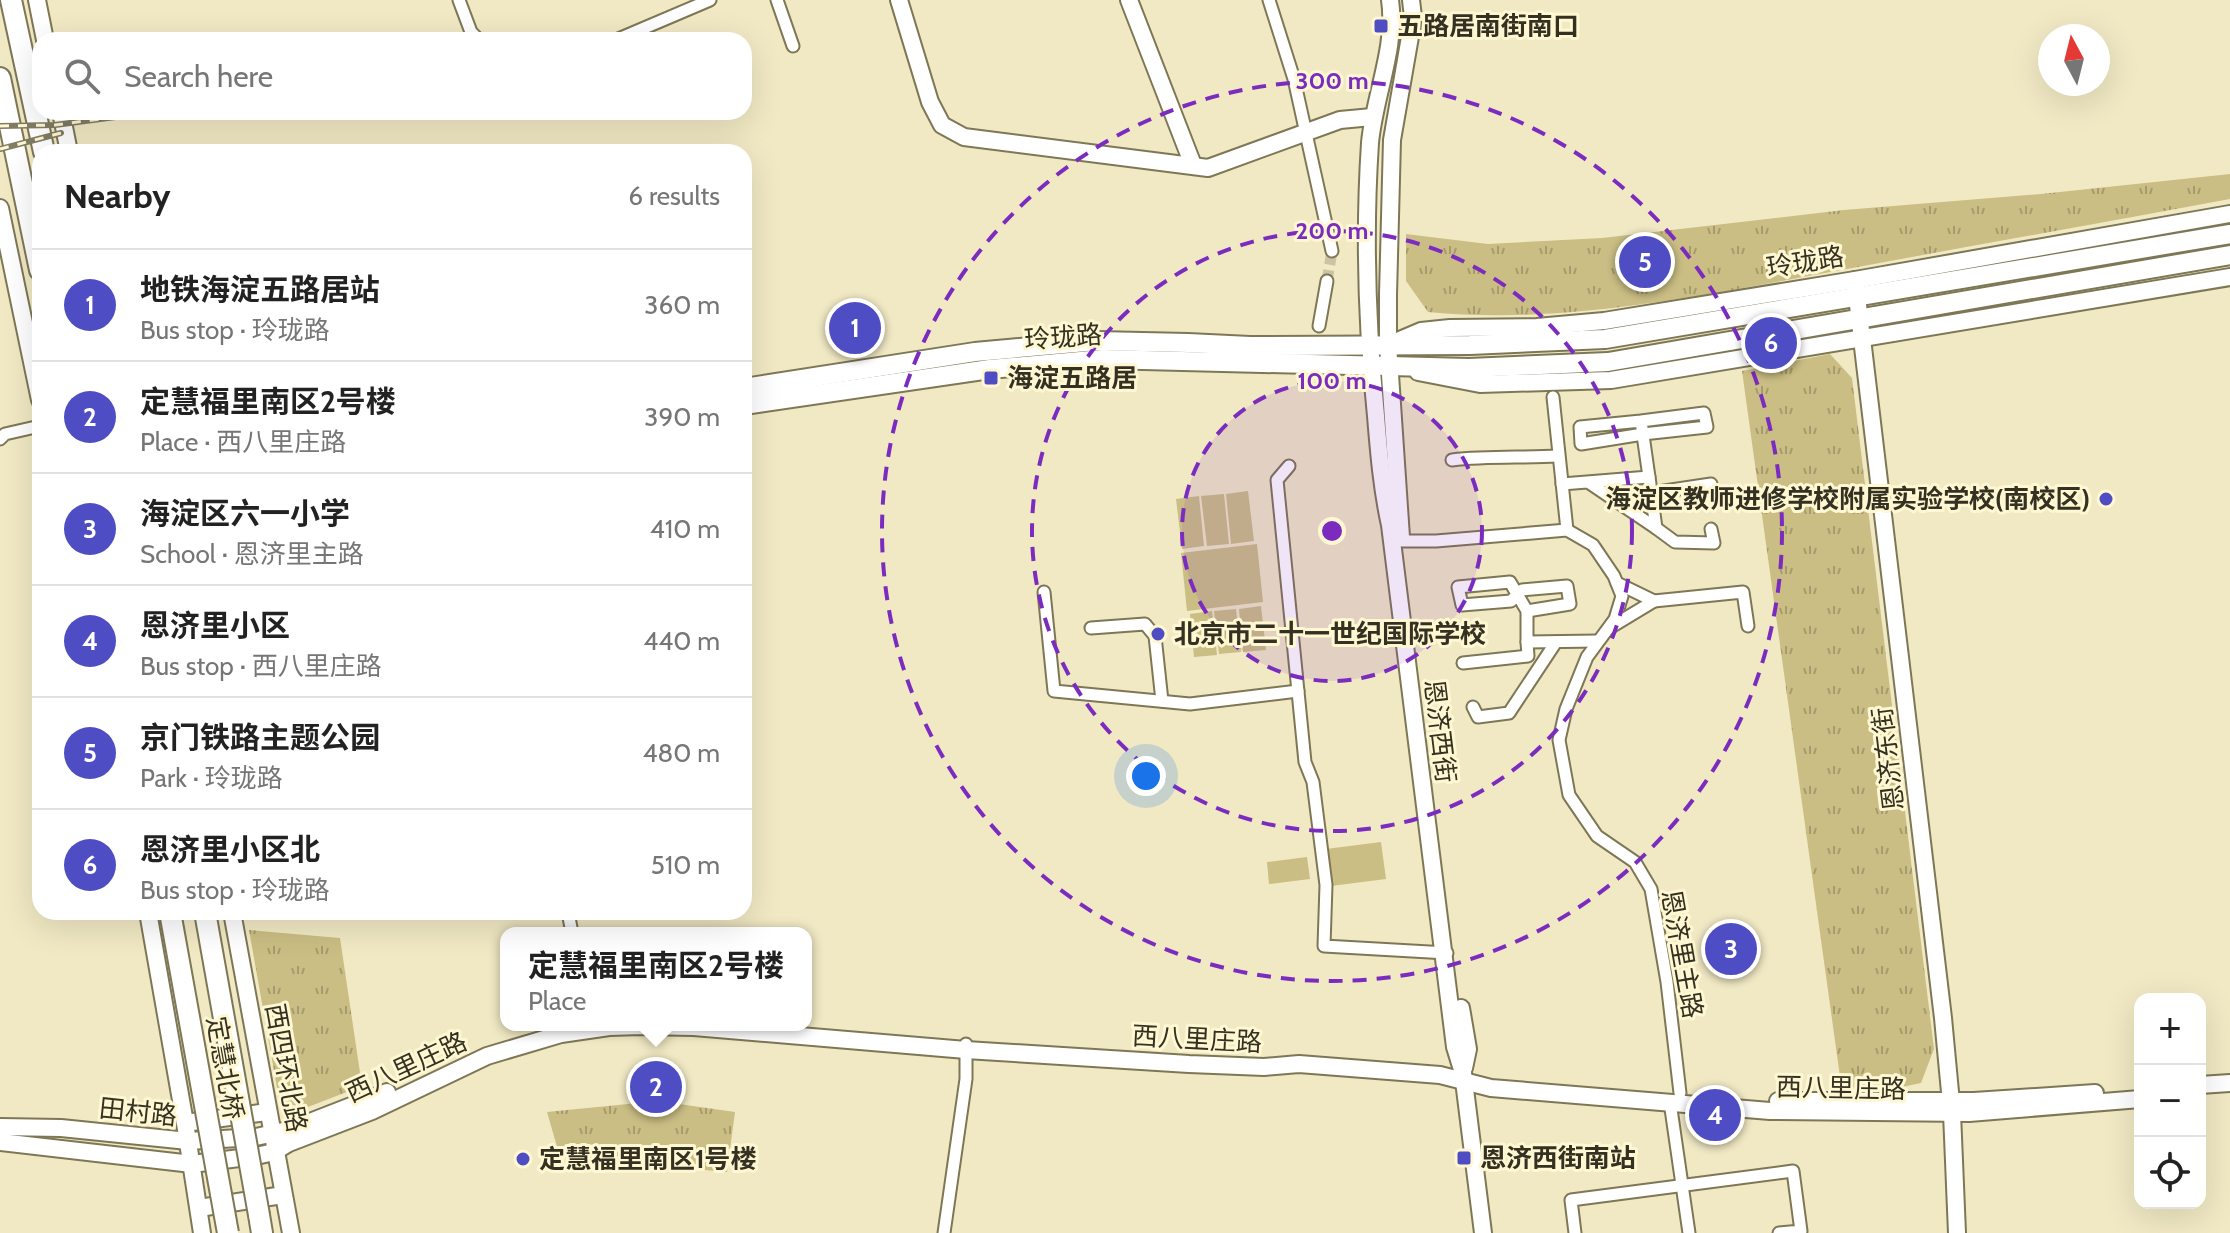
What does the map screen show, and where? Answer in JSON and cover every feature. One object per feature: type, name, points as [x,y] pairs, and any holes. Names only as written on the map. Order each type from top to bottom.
[{"type":"highway","points":[[11,0],[32,97]]},
{"type":"highway","points":[[0,78],[32,232]]},
{"type":"highway","points":[[37,120],[42,144]]},
{"type":"highway","name":"定慧北桥","points":[[171,920],[228,1233]]},
{"type":"highway","name":"定慧北桥","points":[[206,920],[260,1224]]},
{"type":"main road","name":"玲珑路","points":[[752,387],[975,352],[1097,341],[1250,346],[1470,345],[1605,339],[1856,289],[2230,234]]},
{"type":"main road","name":"玲珑路","points":[[752,404],[975,371],[1103,359],[1469,368],[1608,362],[1861,329],[2103,275],[2230,255]]},
{"type":"street","points":[[37,0],[43,32]]},
{"type":"street","points":[[459,0],[471,32]]},
{"type":"street","points":[[635,32],[710,0]]},
{"type":"street","points":[[777,0],[793,46]]},
{"type":"street","points":[[899,0],[930,102],[942,125],[964,137],[1208,168],[1340,120],[1372,117]]},
{"type":"street","points":[[1129,0],[1193,165]]},
{"type":"street","points":[[1269,0],[1294,79],[1332,251]]},
{"type":"street","points":[[1379,345],[1368,228],[1372,117],[1393,15],[1390,0]]},
{"type":"street","points":[[1379,345],[1392,140],[1413,17],[1411,0]]},
{"type":"street","points":[[63,120],[67,144]]},
{"type":"street","points":[[0,208],[32,362]]},
{"type":"street","name":"玲珑路","points":[[1856,289],[2230,214]]},
{"type":"street","name":"玲珑路","points":[[1861,329],[2230,277]]},
{"type":"street","points":[[1319,326],[1327,281]]},
{"type":"street","name":"恩济东街","points":[[1856,289],[1941,1004],[1951,1107],[1957,1233]]},
{"type":"street","name":"恩济西街","points":[[1379,345],[1384,499],[1447,953],[1468,1049],[1464,1077],[1483,1233]]},
{"type":"street","name":"恩济西街","points":[[1380,367],[1447,953]]},
{"type":"street","points":[[1553,397],[1567,530]]},
{"type":"street","points":[[1642,428],[1581,444],[1580,427],[1642,428],[1707,427],[1704,413],[1642,428]]},
{"type":"street","points":[[0,439],[5,434],[32,428]]},
{"type":"street","points":[[1642,428],[1656,528]]},
{"type":"street","points":[[1452,460],[1558,456]]},
{"type":"street","points":[[1289,466],[1277,480],[1305,762],[1313,782],[1326,885],[1324,946],[1447,953]]},
{"type":"street","points":[[1562,484],[1649,477]]},
{"type":"street","points":[[1588,482],[1675,542],[1714,543],[1711,529]]},
{"type":"street","points":[[1651,493],[1711,484]]},
{"type":"street","points":[[1402,541],[1567,530],[1593,545],[1617,583],[1654,601]]},
{"type":"street","points":[[1463,663],[1528,656],[1527,611],[1517,595],[1510,582],[1458,587],[1462,605],[1511,601],[1517,595],[1522,590],[1567,586],[1570,604],[1527,611]]},
{"type":"street","name":"恩济里主路","points":[[1617,583],[1622,596],[1615,619],[1587,657],[1566,709],[1559,740],[1569,795],[1597,836],[1635,862],[1651,889],[1667,982],[1682,1184],[1689,1233]]},
{"type":"street","points":[[1044,592],[1054,691],[1190,704],[1298,691]]},
{"type":"street","points":[[1607,630],[1654,601],[1743,592],[1748,626]]},
{"type":"street","points":[[1091,628],[1145,624],[1155,636],[1162,701]]},
{"type":"street","points":[[1527,642],[1598,641]]},
{"type":"street","points":[[1473,707],[1478,717],[1509,713],[1556,642]]},
{"type":"street","points":[[149,920],[202,1233]]},
{"type":"street","name":"西四环北路","points":[[233,920],[291,1233]]},
{"type":"street","name":"西八里庄路","points":[[812,1030],[966,1046]]},
{"type":"street","name":"西八里庄路","points":[[273,1143],[289,1143],[372,1111],[487,1056],[571,1031]]},
{"type":"street","name":"西八里庄路","points":[[751,1031],[1261,1061],[1297,1057],[1440,1066],[1464,1077],[1675,1098],[1951,1107],[2134,1090]]},
{"type":"street","points":[[944,1233],[966,1079],[966,1046]]},
{"type":"street","points":[[2206,1085],[2230,1083]]},
{"type":"street","points":[[2206,1095],[2230,1094]]},
{"type":"street","name":"西八里庄路","points":[[1951,1107],[1983,1113],[2134,1100]]},
{"type":"street","points":[[185,1123],[267,1112]]},
{"type":"street","name":"田村路","points":[[0,1127],[61,1128],[188,1141],[273,1143]]},
{"type":"street","name":"田村路","points":[[0,1142],[192,1164],[273,1143]]},
{"type":"street","points":[[1575,1233],[1571,1200],[1793,1171],[1801,1231],[1779,1233]]},
{"type":"street","points":[[199,1208],[283,1195]]},
{"type":"green space","points":[[2230,174],[2230,199],[1727,291],[1627,306],[1527,315],[1428,312],[1406,281],[1406,234],[1488,244],[1602,238],[1844,210]]},
{"type":"green space","points":[[1830,354],[1852,378],[1934,1049],[1921,1083],[1874,1093],[1841,1084],[1742,371]]},
{"type":"green space","points":[[1248,491],[1254,541],[1231,544],[1226,494]]},
{"type":"green space","points":[[1224,494],[1229,544],[1207,546],[1201,496]]},
{"type":"green space","points":[[1199,496],[1204,546],[1182,549],[1176,499]]},
{"type":"green space","points":[[1257,544],[1263,602],[1187,611],[1181,553]]},
{"type":"green space","points":[[1261,606],[1266,650],[1243,652],[1239,609]]},
{"type":"green space","points":[[1236,609],[1241,652],[1219,654],[1214,611]]},
{"type":"green space","points":[[1212,611],[1217,655],[1194,657],[1190,614]]},
{"type":"green space","points":[[1381,842],[1386,879],[1331,886],[1326,849]]},
{"type":"green space","points":[[1307,857],[1310,879],[1269,884],[1267,862]]},
{"type":"green space","points":[[249,930],[340,938],[362,1086],[303,1109],[279,1099]]},
{"type":"green space","points":[[658,1101],[735,1112],[727,1172],[560,1157],[547,1112]]},
{"type":"tunnel","points":[[1327,281],[1332,251]]},
{"type":"railway","points":[[0,126],[55,125],[93,120]]},
{"type":"railway","points":[[0,149],[61,133]]},
{"type":"place","name":"五路居南街南口","points":[[1381,26]]},
{"type":"place","name":"京门铁路主题公园","points":[[1645,262]]},
{"type":"place","name":"地铁海淀五路居站","points":[[855,328]]},
{"type":"place","name":"恩济里小区北","points":[[1771,343]]},
{"type":"place","name":"海淀五路居","points":[[991,378]]},
{"type":"place","name":"海淀区教师进修学校附属实验学校(南校区)","points":[[2106,499]]},
{"type":"place","name":"北京市二十一世纪国际学校","points":[[1158,634]]},
{"type":"place","name":"海淀区六一小学","points":[[1731,949]]},
{"type":"place","name":"定慧福里南区2号楼","points":[[656,1087]]},
{"type":"place","name":"恩济里小区","points":[[1715,1115]]},
{"type":"place","name":"恩济西街南站","points":[[1464,1158]]},
{"type":"place","name":"定慧福里南区1号楼","points":[[523,1159]]}]
